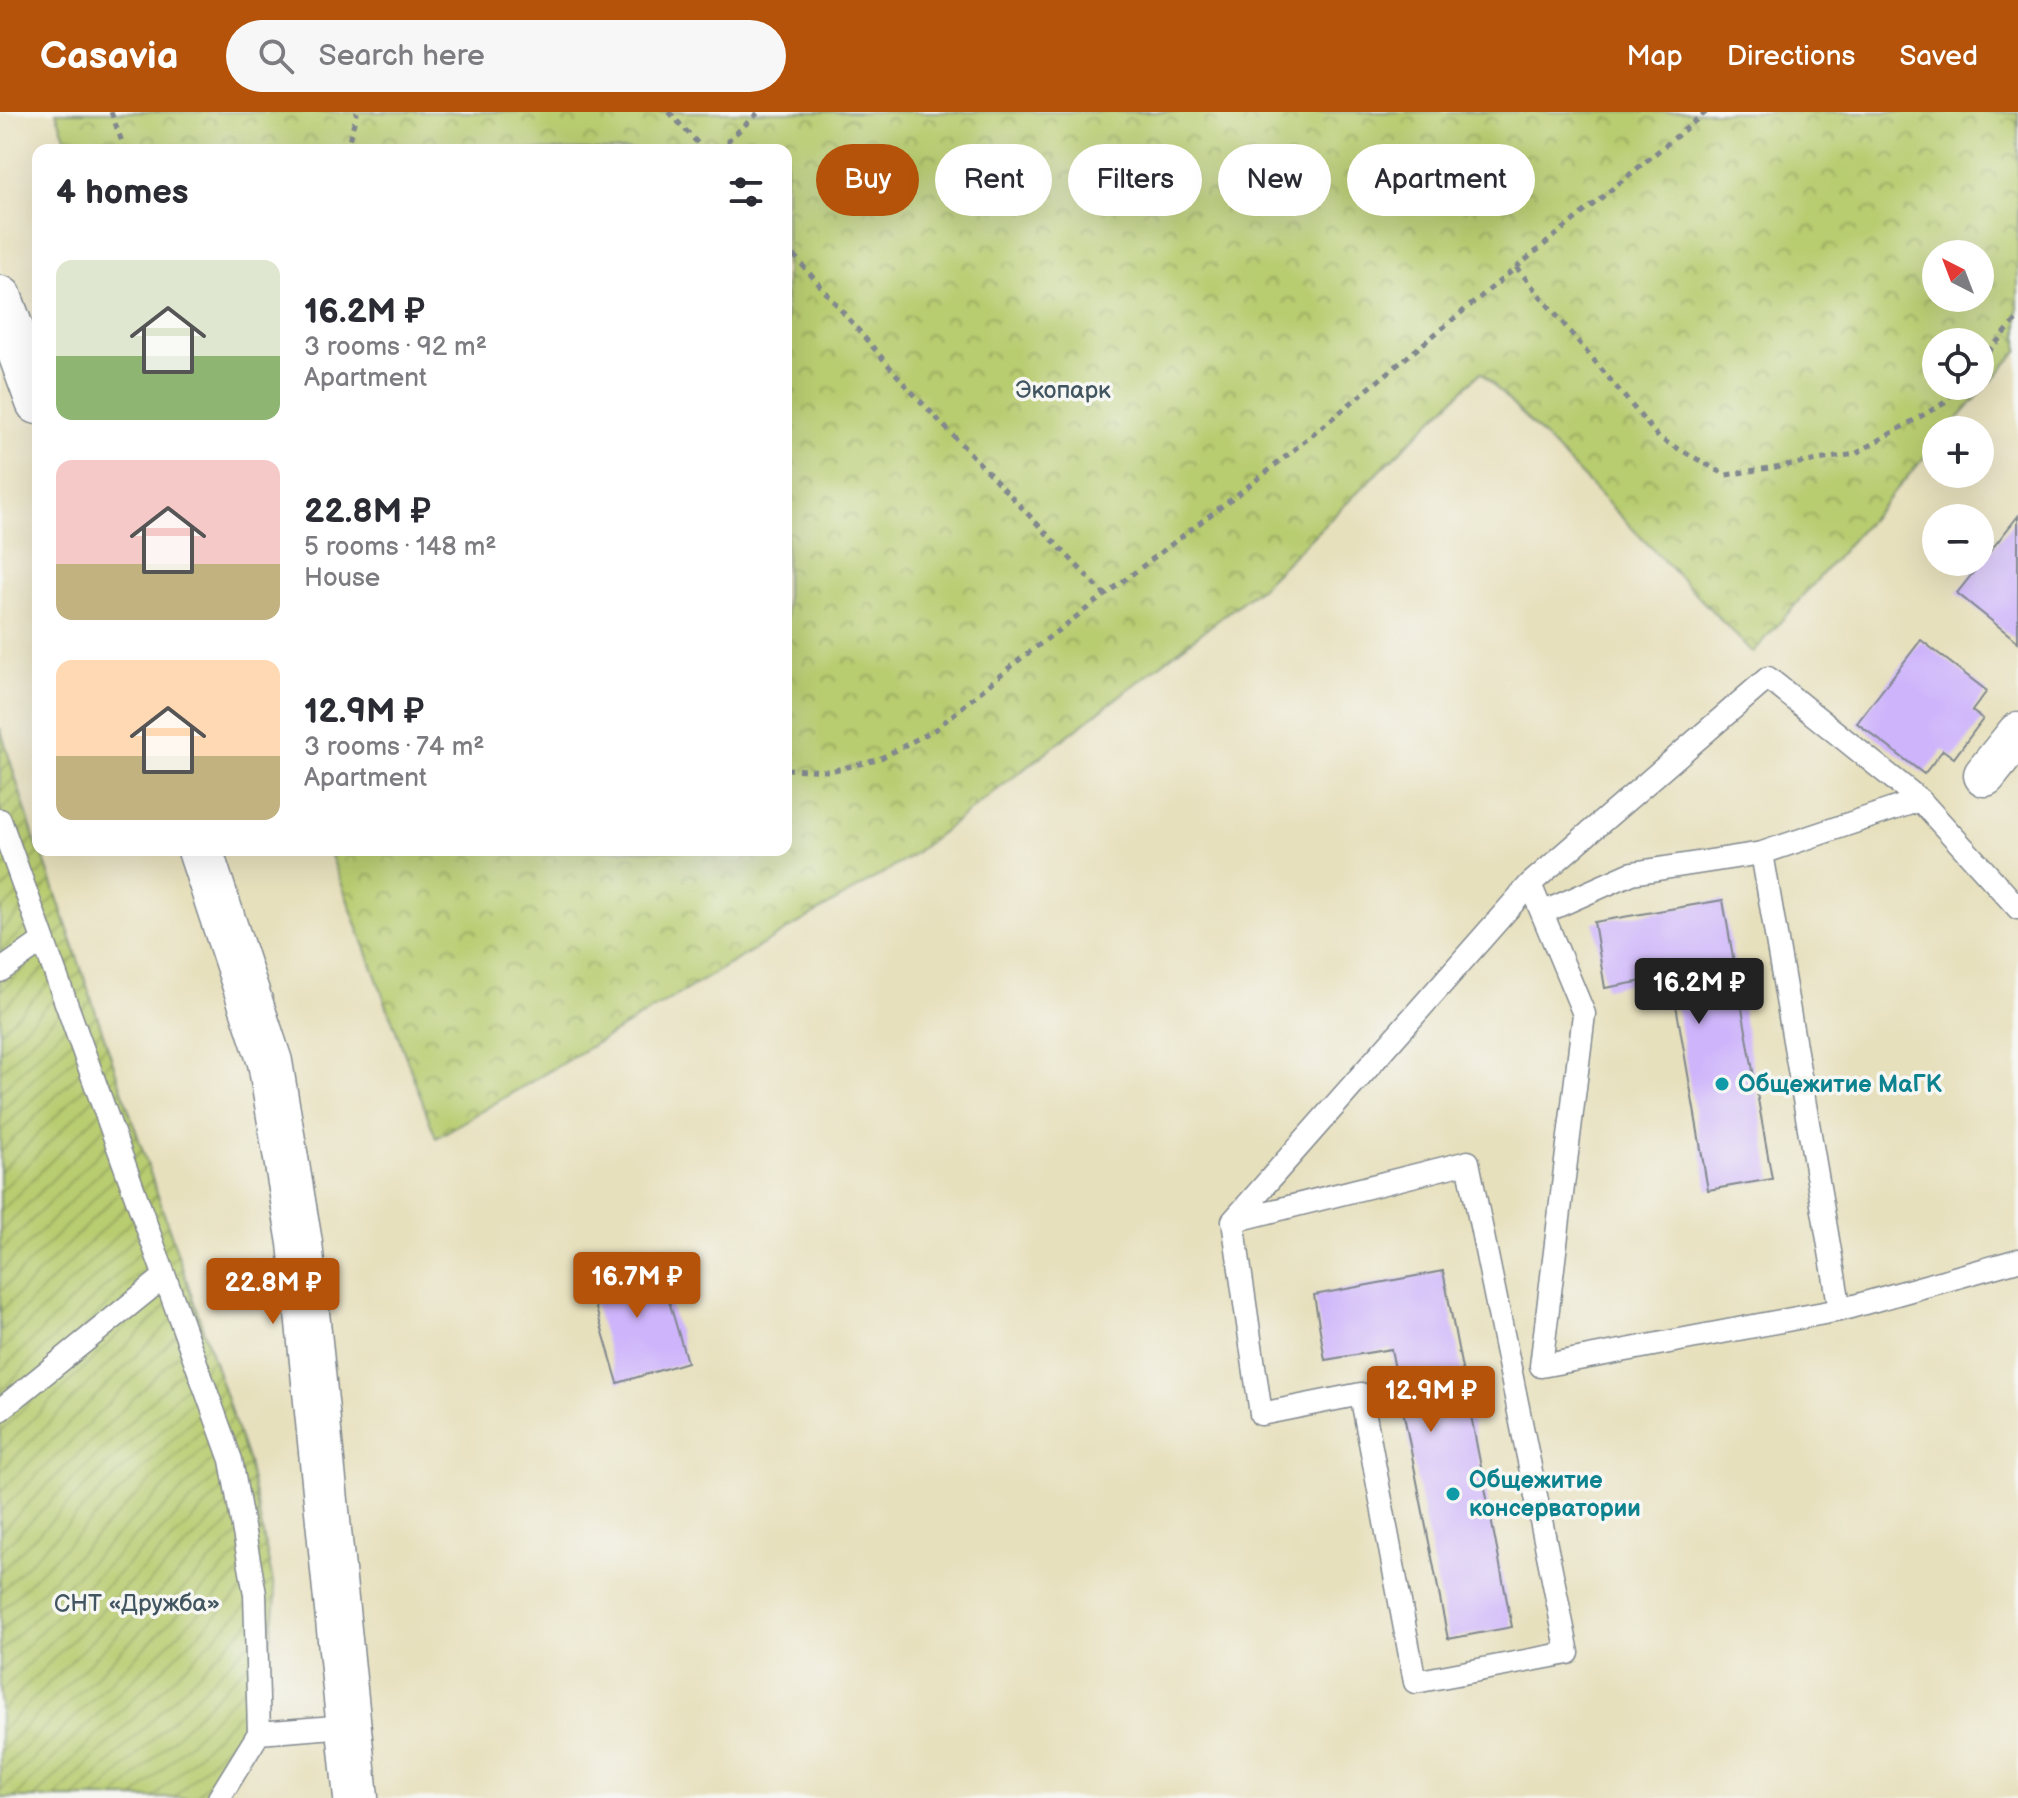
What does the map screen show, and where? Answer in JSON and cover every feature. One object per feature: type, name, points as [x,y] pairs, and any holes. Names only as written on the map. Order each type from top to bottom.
[{"type":"main road","points":[[0,298],[32,386]]},
{"type":"main road","points":[[202,856],[270,1062],[300,1243],[356,1798]]},
{"type":"street","points":[[1985,775],[2018,734]]},
{"type":"lane","points":[[1233,1221],[1468,1162],[1568,1653],[1415,1682],[1361,1394],[1261,1414],[1233,1221],[1530,884],[1768,678],[1920,800],[2018,908]]},
{"type":"lane","points":[[1542,913],[1632,873],[1762,853],[1920,800]]},
{"type":"lane","points":[[0,820],[231,1460],[255,1594],[259,1733],[219,1798]]},
{"type":"lane","points":[[1762,853],[1840,1310]]},
{"type":"lane","points":[[1530,884],[1584,1014],[1541,1366]]},
{"type":"lane","points":[[0,971],[43,941]]},
{"type":"lane","points":[[1508,1356],[1541,1366],[1840,1310],[2018,1260]]},
{"type":"lane","points":[[0,1410],[164,1277]]},
{"type":"lane","points":[[259,1733],[347,1726]]},
{"type":"path","points":[[111,112],[123,144]]},
{"type":"path","points":[[348,144],[357,112]]},
{"type":"path","points":[[669,112],[698,144]]},
{"type":"path","points":[[724,144],[759,112]]},
{"type":"path","points":[[792,769],[830,771],[877,760],[936,729],[1268,471],[1706,112]]},
{"type":"path","points":[[792,253],[908,388],[1105,595]]},
{"type":"path","points":[[1516,267],[1659,438],[1726,475],[1855,454],[1946,400]]},
{"type":"path","points":[[1994,345],[2018,318]]},
{"type":"green space","name":"Экопарк","points":[[56,112],[2018,112],[2018,351],[1994,378],[1994,328],[1922,328],[1922,400],[1975,400],[1960,416],[1922,416],[1922,460],[1753,653],[1481,372],[1261,587],[907,859],[436,1138],[331,856],[792,856],[792,144],[68,144]]},
{"type":"green space","name":"СНТ «Дружба»","points":[[0,728],[32,831],[32,856],[43,856],[248,1462],[276,1597],[259,1733],[219,1798],[0,1798]]},
{"type":"building","points":[[2018,516],[2018,642],[1957,593],[1970,576],[1994,576],[1994,546]]},
{"type":"building","points":[[1921,640],[1987,691],[1972,711],[1983,719],[1954,758],[1943,750],[1924,774],[1857,723]]},
{"type":"building","name":"Общежитие МаГК","points":[[1723,900],[1772,1179],[1708,1190],[1671,976],[1605,988],[1594,922]]},
{"type":"building","points":[[656,1257],[687,1362],[618,1383],[587,1278]]},
{"type":"building","name":"Общежитие консерватории","points":[[1443,1271],[1512,1627],[1448,1639],[1391,1349],[1325,1360],[1314,1295]]},
{"type":"place","name":"Общежитие МаГК","points":[[1722,1084]]},
{"type":"place","name":"Общежитие консерватории","points":[[1453,1494]]}]
